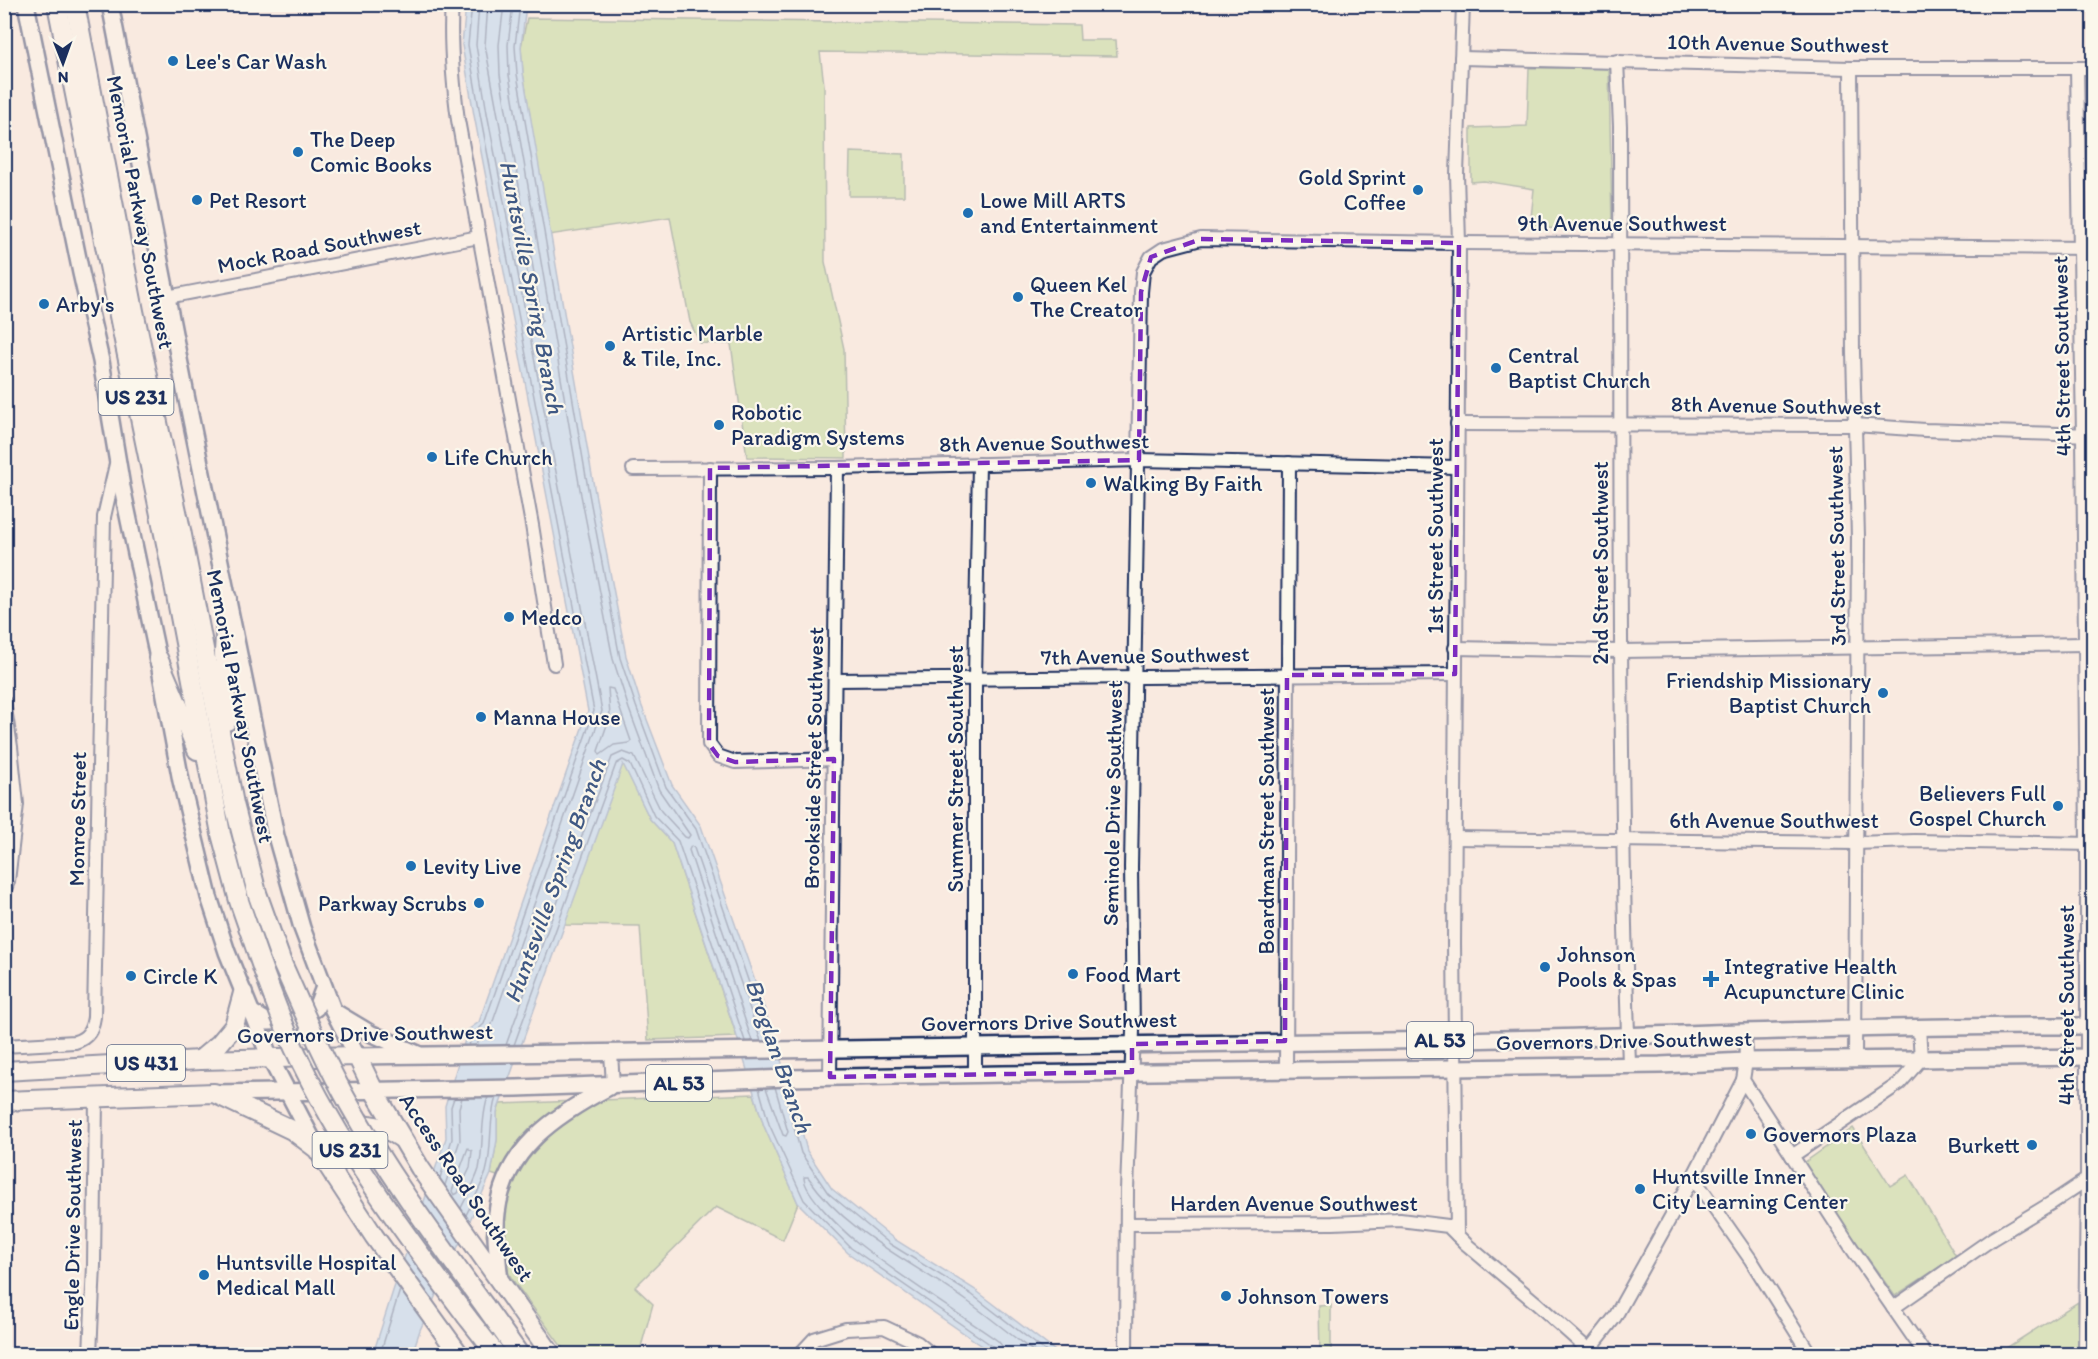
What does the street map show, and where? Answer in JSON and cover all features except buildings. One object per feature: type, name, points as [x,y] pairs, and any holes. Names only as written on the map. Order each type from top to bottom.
[{"type":"highway","name":"Memorial Parkway Southwest","points":[[57,4],[229,868],[262,967],[294,1048],[345,1142],[417,1251],[496,1354]]},
{"type":"highway","name":"Memorial Parkway Southwest","points":[[75,4],[134,311],[247,858],[282,963],[320,1049],[349,1104],[389,1168],[519,1354]]},
{"type":"highway","points":[[226,598],[224,653],[229,777]]},
{"type":"highway","points":[[158,658],[212,789]]},
{"type":"highway","points":[[200,1060],[219,1044],[234,1026],[243,993]]},
{"type":"highway","name":"Governors Drive Southwest","points":[[4,1071],[200,1060],[357,1056]]},
{"type":"highway","name":"Access Road Southwest","points":[[357,1056],[420,1168],[552,1354]]},
{"type":"highway","name":"Governors Drive Southwest","points":[[4,1101],[214,1093]]},
{"type":"highway","name":"US 431","points":[[214,1093],[292,1130],[317,1149],[374,1236],[459,1354]]},
{"type":"highway","points":[[335,1178],[337,1140],[347,1130],[369,1124],[377,1125],[405,1141]]},
{"type":"highway","points":[[471,1322],[487,1354]]},
{"type":"main road","points":[[27,4],[101,361],[117,457],[181,781],[209,897],[243,993],[270,1058],[317,1149]]},
{"type":"main road","name":"Memorial Parkway Southwest","points":[[110,4],[226,598],[285,874],[302,928],[333,1010]]},
{"type":"main road","points":[[251,1012],[268,1022],[298,1021],[316,1008],[324,987]]},
{"type":"main road","points":[[333,1010],[354,1025],[424,1057]]},
{"type":"main road","name":"Access Road Southwest","points":[[333,1010],[357,1056]]},
{"type":"main road","name":"Governors Drive Southwest","points":[[357,1056],[424,1057],[975,1046],[1455,1040],[1745,1031],[2091,1026]]},
{"type":"main road","name":"Governors Drive Southwest","points":[[214,1093],[448,1090],[830,1077],[2090,1057]]},
{"type":"main road","points":[[500,1282],[496,1215],[499,1196],[507,1174],[518,1155],[533,1137],[555,1119],[613,1085]]},
{"type":"street","points":[[116,4],[116,36]]},
{"type":"street","points":[[452,4],[450,23],[452,73],[458,120],[532,525],[554,664]]},
{"type":"street","name":"1st Street Southwest","points":[[1457,1235],[1455,648],[1459,243],[1457,174],[1463,4]]},
{"type":"street","name":"10th Avenue Southwest","points":[[1461,58],[1851,68],[2094,68]]},
{"type":"street","name":"2nd Street Southwest","points":[[1617,61],[1620,126],[1623,840],[1629,1064]]},
{"type":"street","name":"3rd Street Southwest","points":[[1851,68],[1859,647],[1855,1060]]},
{"type":"street","name":"4th Street Southwest","points":[[2077,68],[2080,248],[2088,435],[2091,1026],[2085,1354]]},
{"type":"street","name":"Mock Road Southwest","points":[[167,297],[479,237]]},
{"type":"street","name":"9th Avenue Southwest","points":[[1153,255],[1163,249],[1201,238],[1459,243],[2094,248]]},
{"type":"street","name":"Seminole Drive Southwest","points":[[1126,1354],[1132,1072],[1131,867],[1141,292],[1143,272],[1153,255]]},
{"type":"street","name":"8th Avenue Southwest","points":[[1457,424],[1855,425],[1925,430],[2088,435]]},
{"type":"street","name":"Monroe Street","points":[[4,1046],[82,1040],[88,1035],[94,1017],[104,517],[117,457]]},
{"type":"street","name":"8th Avenue Southwest","points":[[633,469],[837,468],[1139,460],[1456,467]]},
{"type":"street","name":"Boardman Street Southwest","points":[[1286,1071],[1289,463]]},
{"type":"street","name":"Summer Street Southwest","points":[[975,1075],[975,678],[979,464]]},
{"type":"street","points":[[710,468],[709,744],[718,756],[735,762],[834,759]]},
{"type":"street","name":"Brookside Street Southwest","points":[[830,1077],[837,468]]},
{"type":"street","points":[[104,517],[117,512],[129,515]]},
{"type":"street","points":[[1455,648],[1621,651],[1859,647],[2088,652]]},
{"type":"street","name":"7th Avenue Southwest","points":[[835,680],[1455,674]]},
{"type":"street","points":[[4,702],[16,804],[8,881],[4,893]]},
{"type":"street","name":"6th Avenue Southwest","points":[[1455,838],[2090,844]]},
{"type":"street","points":[[1792,1156],[1900,1083],[1921,1059],[1919,1028]]},
{"type":"street","points":[[1590,1353],[1615,1317],[1743,1080],[1746,1061],[1745,1031]]},
{"type":"street","points":[[611,1053],[613,1085]]},
{"type":"street","points":[[1743,1080],[1925,1354]]},
{"type":"street","name":"Engle Drive Southwest","points":[[90,1354],[96,1097]]},
{"type":"street","points":[[1893,1308],[1992,1239],[2053,1202],[2090,1176]]},
{"type":"street","points":[[1692,1177],[1751,1260],[1810,1354]]},
{"type":"street","name":"Harden Avenue Southwest","points":[[1127,1224],[1333,1223],[1400,1220],[1448,1226],[1590,1353]]},
{"type":"street","points":[[800,1354],[814,1339],[846,1329],[884,1327],[918,1343],[931,1354]]},
{"type":"highlighted area","points":[[1201,239],[1459,243],[1455,674],[1287,675],[1285,1041],[1132,1044],[1132,1072],[830,1077],[834,759],[735,762],[718,756],[709,744],[710,468],[1139,460],[1141,292],[1151,257]]},
{"type":"green space","points":[[527,18],[1079,25],[1080,40],[1116,40],[1117,56],[820,52],[824,85],[825,262],[844,349],[846,458],[747,457],[731,344],[700,343],[690,322],[670,217],[549,235],[523,73],[521,47]]},
{"type":"green space","points":[[1529,68],[1609,68],[1612,229],[1530,228],[1534,189],[1484,181],[1471,182],[1471,128],[1527,126]]},
{"type":"green space","points":[[850,152],[904,154],[904,196],[849,196]]},
{"type":"green space","points":[[623,763],[650,819],[672,843],[737,1037],[648,1040],[640,926],[564,925]]},
{"type":"green space","points":[[754,1094],[764,1126],[798,1203],[783,1240],[716,1207],[635,1287],[653,1304],[639,1354],[567,1354],[512,1279],[486,1235],[491,1200],[500,1177],[491,1174],[497,1140],[497,1113],[500,1104]]},
{"type":"green space","points":[[1853,1128],[1890,1186],[1908,1175],[1956,1256],[1895,1296],[1801,1165]]},
{"type":"green space","points":[[2078,1302],[2081,1354],[1997,1354]]},
{"type":"green space","points":[[1331,1305],[1331,1354],[1320,1354],[1319,1306]]},
{"type":"water","points":[[466,5],[526,5],[521,47],[523,73],[595,493],[626,656],[641,704],[672,785],[701,826],[765,1010],[795,1104],[807,1151],[832,1189],[894,1239],[974,1289],[1059,1354],[994,1354],[848,1253],[798,1203],[764,1126],[734,1027],[672,843],[650,819],[623,764],[497,1112],[497,1140],[491,1174],[420,1330],[412,1354],[373,1354],[446,1138],[445,1106],[468,1030],[479,1022],[588,711],[474,115],[462,45]]},
{"type":"place","name":"Lee's Car Wash","points":[[173,61]]},
{"type":"place","name":"The Deep Comic Books","points":[[298,152]]},
{"type":"place","name":"Gold Sprint Coffee","points":[[1418,190]]},
{"type":"place","name":"Pet Resort","points":[[197,200]]},
{"type":"place","name":"Lowe Mill ARTS and Entertainment","points":[[968,213]]},
{"type":"place","name":"Queen Kel The Creator","points":[[1018,297]]},
{"type":"place","name":"Arby's","points":[[44,304]]},
{"type":"place","name":"Artistic Marble & Tile, Inc.","points":[[610,346]]},
{"type":"place","name":"Central Baptist Church","points":[[1496,368]]},
{"type":"place","name":"Robotic Paradigm Systems","points":[[719,425]]},
{"type":"place","name":"Life Church","points":[[432,457]]},
{"type":"place","name":"Walking By Faith","points":[[1091,483]]},
{"type":"place","name":"Medco","points":[[509,617]]},
{"type":"place","name":"Friendship Missionary Baptist Church","points":[[1883,693]]},
{"type":"place","name":"Manna House","points":[[481,717]]},
{"type":"place","name":"Believers Full Gospel Church","points":[[2058,806]]},
{"type":"place","name":"Levity Live","points":[[411,866]]},
{"type":"place","name":"Parkway Scrubs","points":[[479,903]]},
{"type":"place","name":"Johnson Pools & Spas","points":[[1545,967]]},
{"type":"place","name":"Food Mart","points":[[1073,974]]},
{"type":"place","name":"Circle K","points":[[131,976]]},
{"type":"place","name":"Integrative Health Acupuncture Clinic","points":[[1711,979]]},
{"type":"place","name":"Governors Plaza","points":[[1751,1134]]},
{"type":"place","name":"Burkett","points":[[2032,1145]]},
{"type":"place","name":"Huntsville Inner City Learning Center","points":[[1640,1189]]},
{"type":"place","name":"Huntsville Hospital Medical Mall","points":[[204,1275]]},
{"type":"place","name":"Johnson Towers","points":[[1226,1296]]},
{"type":"water label","name":"Huntsville Spring Branch","points":[[532,287]]},
{"type":"water label","name":"Huntsville Spring Branch","points":[[555,881]]},
{"type":"water label","name":"Broglan Branch","points":[[779,1056]]}]
